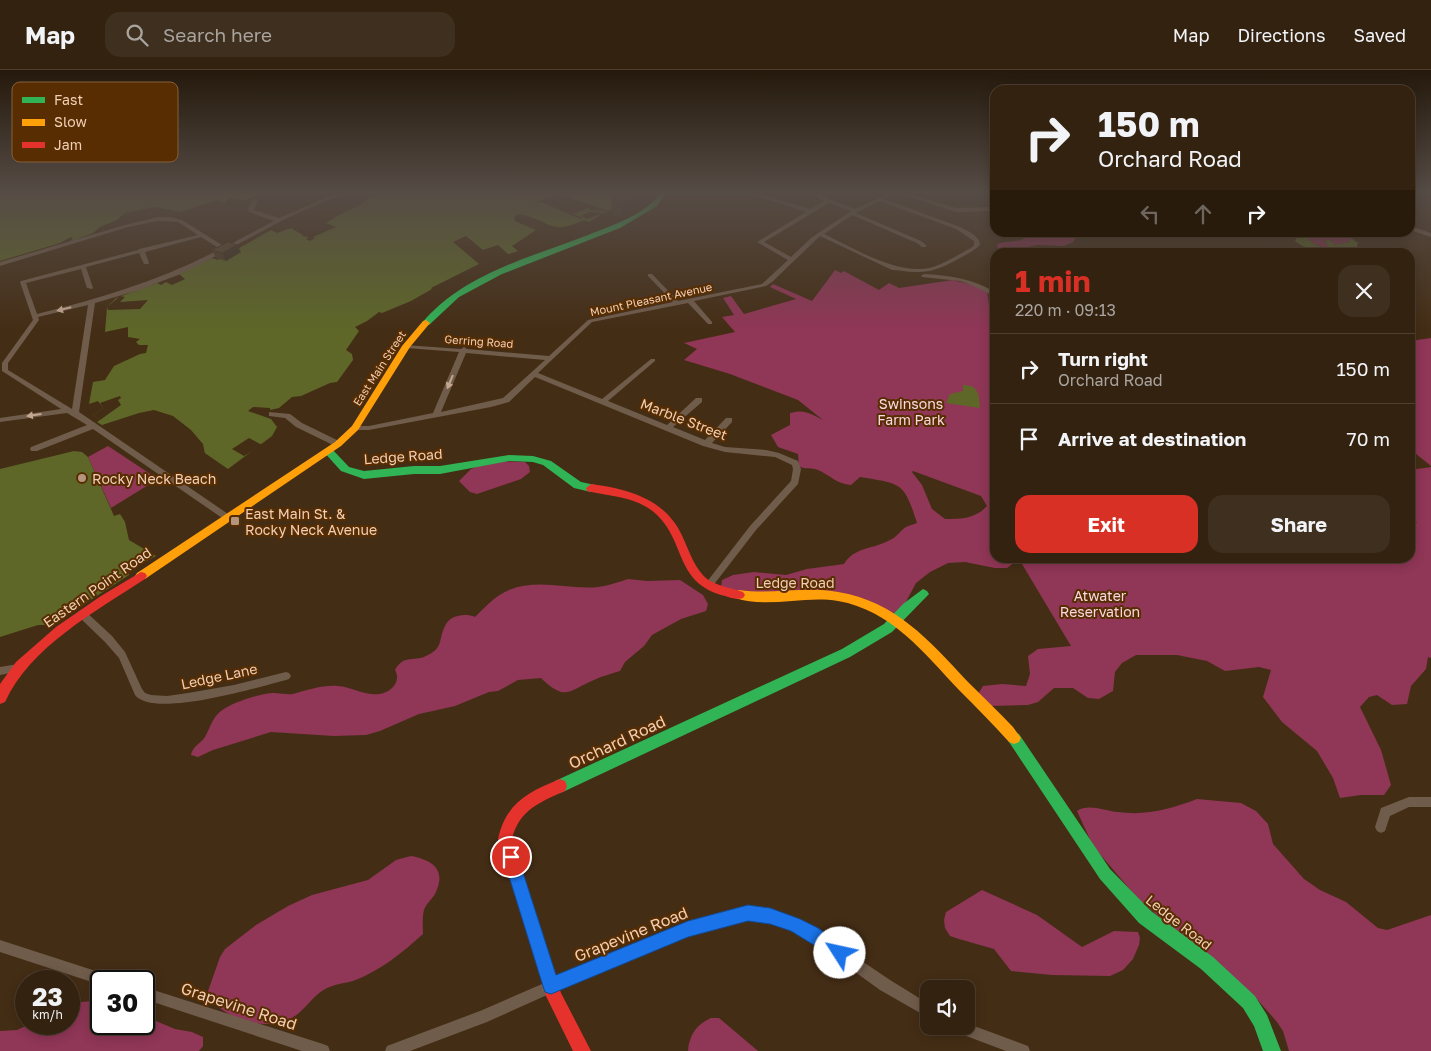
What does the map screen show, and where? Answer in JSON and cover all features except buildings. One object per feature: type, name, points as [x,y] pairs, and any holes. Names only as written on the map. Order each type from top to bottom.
[{"type":"street","points":[[0,264],[86,239]]},
{"type":"street","points":[[187,239],[23,282],[36,316],[34,325],[7,359],[4,366],[5,371],[78,416],[228,518]]},
{"type":"street","points":[[209,239],[224,249]]},
{"type":"street","points":[[36,316],[92,302],[172,275],[243,239]]},
{"type":"street","name":"East Main Street","points":[[228,518],[338,444],[355,428],[406,346],[421,327],[442,306],[470,287],[499,272],[584,239]]},
{"type":"street","points":[[765,239],[760,242],[792,259]]},
{"type":"street","name":"Mount Pleasant Avenue","points":[[355,428],[369,428],[506,400],[590,321],[760,286],[770,282],[814,239]]},
{"type":"street","points":[[830,239],[890,266],[912,272],[931,271],[973,249],[977,241],[974,239]]},
{"type":"street","points":[[912,239],[924,246]]},
{"type":"street","points":[[141,250],[146,263]]},
{"type":"street","points":[[83,266],[90,288]]},
{"type":"street","points":[[890,266],[900,273],[909,275],[965,280],[982,286],[990,292]]},
{"type":"street","points":[[650,275],[677,303]]},
{"type":"street","points":[[690,301],[710,323]]},
{"type":"street","points":[[78,416],[75,408],[92,302]]},
{"type":"street","name":"Gerring Road","points":[[406,346],[464,349],[550,358]]},
{"type":"street","points":[[436,415],[464,349]]},
{"type":"street","points":[[0,364],[7,359]]},
{"type":"street","points":[[603,402],[653,360]]},
{"type":"street","name":"Marble Street","points":[[534,374],[706,444],[735,452],[767,452],[780,455],[796,464],[798,468],[795,482],[753,528],[709,585]]},
{"type":"street","points":[[667,429],[700,400]]},
{"type":"street","points":[[0,420],[68,410]]},
{"type":"street","points":[[272,414],[287,416],[299,425],[338,444]]},
{"type":"street","points":[[706,444],[729,420]]},
{"type":"street","points":[[34,449],[92,426]]},
{"type":"street","name":"Ledge Road","points":[[328,451],[344,469],[368,476],[416,469],[441,470],[510,458],[533,459],[546,462],[581,486],[618,492],[647,503],[659,511],[671,524],[697,578],[709,585],[735,595],[746,596],[839,596],[879,610],[896,619],[913,632],[1013,736],[1105,874],[1140,912],[1207,963],[1249,1002],[1261,1022],[1272,1051]]},
{"type":"street","name":"Eastern Point Road","points":[[0,698],[2,689],[18,668],[50,637],[228,518]]},
{"type":"street","name":"Orchard Road","points":[[582,1051],[554,996],[505,839],[506,828],[514,813],[527,801],[846,654],[888,628],[907,607],[923,594]]},
{"type":"street","name":"Ledge Lane","points":[[82,614],[96,630],[109,638],[128,665],[139,694],[150,701],[210,695],[286,676]]},
{"type":"street","points":[[0,671],[18,668]]},
{"type":"street","points":[[1381,828],[1385,812],[1409,802],[1431,802]]},
{"type":"street","name":"Grapevine Road","points":[[392,1051],[482,1017],[688,929],[748,913],[770,916],[812,934],[884,985],[920,1007]]},
{"type":"street","points":[[0,946],[90,975]]},
{"type":"street","name":"Grapevine Road","points":[[155,997],[323,1051]]},
{"type":"street","points":[[975,1033],[1023,1051]]},
{"type":"green space","points":[[1075,239],[1073,242],[1064,246],[1037,245],[1023,248],[998,248],[997,245],[999,243],[1021,240]]},
{"type":"green space","points":[[1308,239],[1351,239],[1349,242],[1335,245],[1327,240],[1325,241],[1330,248],[1314,244]]},
{"type":"green space","name":"Swinsons Farm Park","points":[[835,270],[841,273],[844,271],[879,290],[889,283],[899,288],[953,280],[987,289],[990,313],[990,563],[1014,563],[1007,568],[995,568],[965,562],[948,563],[930,572],[916,583],[899,615],[842,594],[746,594],[721,587],[722,580],[733,575],[754,572],[786,575],[807,569],[844,564],[853,554],[884,543],[895,537],[905,528],[917,523],[909,499],[899,487],[885,481],[860,477],[851,485],[842,483],[818,470],[799,466],[798,454],[778,447],[771,435],[790,425],[790,413],[807,412],[823,420],[798,400],[730,374],[684,360],[697,349],[684,343],[735,332],[722,317],[734,315],[723,298],[731,296],[744,314],[796,299],[770,287],[773,284],[812,301]],"holes":[[[912,472],[981,496],[987,506],[973,516],[945,519],[932,509],[922,485]]]},
{"type":"green space","points":[[1431,338],[1431,466],[1415,453],[1415,340]]},
{"type":"green space","points":[[108,446],[158,479],[111,508],[88,457]]},
{"type":"green space","points":[[491,461],[525,462],[529,466],[530,472],[521,479],[477,494],[470,492],[459,481],[471,469]]},
{"type":"green space","name":"Atwater Reservation","points":[[1431,467],[1431,658],[1428,657],[1426,669],[1411,686],[1407,704],[1392,705],[1377,695],[1369,697],[1360,707],[1381,750],[1391,785],[1384,795],[1361,795],[1340,798],[1333,778],[1317,751],[1282,722],[1263,697],[1271,670],[1259,667],[1225,671],[1207,661],[1177,655],[1136,655],[1122,663],[1115,672],[1113,691],[1099,699],[1088,698],[1073,688],[1054,688],[1038,702],[1028,705],[990,706],[978,694],[983,686],[1002,684],[1026,686],[1030,674],[1028,656],[1038,649],[1071,646],[1021,563],[1415,563],[1415,524],[1417,522],[1415,523],[1415,469]]},
{"type":"green space","points":[[628,579],[647,581],[680,580],[703,595],[708,604],[706,611],[681,619],[652,635],[644,646],[625,662],[620,671],[600,677],[572,691],[562,692],[556,690],[541,678],[518,680],[498,691],[489,692],[455,706],[419,714],[366,735],[334,736],[271,732],[213,750],[198,757],[191,755],[195,747],[205,737],[218,714],[226,708],[246,699],[268,693],[291,694],[326,686],[343,687],[374,694],[387,692],[396,683],[397,674],[395,670],[402,662],[423,657],[433,652],[439,646],[445,626],[450,619],[462,615],[475,617],[504,592],[531,585],[598,587]]},
{"type":"green space","points":[[1197,799],[1241,803],[1256,811],[1268,824],[1273,844],[1304,879],[1320,890],[1346,902],[1378,928],[1387,930],[1431,915],[1431,1051],[1289,1051],[1283,1031],[1255,997],[1139,900],[1093,846],[1077,811],[1091,808],[1128,813],[1148,812],[1168,809]]},
{"type":"green space","points":[[411,856],[426,860],[436,868],[439,878],[438,886],[424,910],[423,934],[390,961],[363,977],[323,990],[290,1019],[270,1024],[248,1022],[229,1014],[218,1007],[207,994],[220,957],[225,949],[256,925],[288,906],[312,895],[368,880],[396,860]]},
{"type":"green space","points":[[982,890],[1037,915],[1082,947],[1114,931],[1138,932],[1140,938],[1139,945],[1133,959],[1123,970],[1110,976],[1052,975],[1011,971],[994,949],[950,936],[945,928],[946,912]]},
{"type":"green space","points":[[90,1001],[90,1035],[155,1035],[155,1021],[203,1037],[203,1046],[199,1051],[0,1051],[0,1031],[15,1030],[15,1035],[80,1035],[80,1002]]},
{"type":"green space","points":[[711,1018],[719,1018],[758,1051],[688,1051],[692,1035],[702,1023]]},
{"type":"shaded area","points":[[0,239],[68,239],[60,243],[0,261]]},
{"type":"shaded area","points":[[255,239],[523,239],[512,246],[518,251],[479,264],[431,288],[411,301],[382,313],[379,312],[355,327],[359,331],[346,350],[352,354],[353,360],[337,382],[330,383],[301,396],[292,397],[279,408],[270,410],[270,408],[253,407],[248,411],[271,419],[277,427],[272,436],[228,469],[151,416],[105,427],[97,422],[100,420],[93,415],[103,408],[98,401],[89,404],[93,382],[105,380],[114,366],[146,353],[148,345],[139,345],[136,342],[140,339],[128,337],[128,327],[105,332],[107,307],[116,298],[157,283],[161,285],[166,282],[172,285],[185,279],[179,274],[212,258],[218,260]]},
{"type":"shaded area","points":[[1296,239],[1308,239],[1314,244],[1325,248],[1308,248],[1295,241]]},
{"type":"shaded area","points":[[1328,239],[1335,245],[1349,242],[1352,239],[1358,243],[1356,248],[1329,248],[1325,241]]},
{"type":"shaded area","points":[[963,385],[968,385],[975,389],[980,408],[946,403],[950,394],[963,391]]},
{"type":"shaded area","points":[[74,451],[82,452],[88,457],[114,516],[120,514],[125,522],[129,540],[156,556],[128,571],[129,575],[52,625],[38,625],[0,637],[0,469]]},
{"type":"pier","points":[[460,239],[469,239],[483,250],[498,245],[509,255],[479,264],[453,242]]},
{"type":"pier","points":[[120,296],[125,297],[120,302],[148,300],[140,309],[108,310],[107,307]]},
{"type":"pier","points":[[120,396],[121,398],[118,400],[121,405],[100,420],[93,415],[103,408],[100,403]]},
{"type":"pier","points":[[154,410],[173,416],[191,430],[203,444],[205,454],[203,455],[161,424],[150,419],[144,418],[106,428],[102,425]]},
{"type":"pier","points":[[249,438],[262,445],[244,456],[232,449]]},
{"type":"traffic: fast","points":[[426,323],[456,295],[499,272],[584,239]]},
{"type":"traffic: fast","points":[[328,451],[345,469],[364,475],[414,470],[440,470],[509,458],[533,459],[547,463],[578,485],[591,488]]},
{"type":"traffic: fast","points":[[560,786],[846,653],[888,628],[907,607],[923,594]]},
{"type":"traffic: fast","points":[[1014,738],[1105,874],[1145,917],[1207,963],[1249,1002],[1261,1021],[1272,1051]]},
{"type":"traffic: slow","points":[[141,576],[338,444],[355,428],[406,346],[426,323]]},
{"type":"traffic: slow","points":[[739,595],[751,597],[837,596],[857,600],[876,608],[908,629],[923,643],[1014,738]]},
{"type":"traffic: jam","points":[[591,488],[609,490],[636,498],[659,511],[678,536],[688,561],[694,572],[703,582],[718,590],[739,595]]},
{"type":"traffic: jam","points":[[0,698],[7,682],[39,648],[83,614],[141,576]]},
{"type":"traffic: jam","points":[[560,786],[532,800],[517,811],[507,828],[505,839],[554,996],[582,1051]]},
{"type":"place","name":"Rocky Neck Beach","points":[[82,478]]},
{"type":"place","name":"East Main St. & Rocky Neck Avenue","points":[[235,521]]},
{"type":"route","points":[[511,857],[551,986],[590,968],[688,929],[748,913],[770,916],[794,925],[812,934],[840,953]]}]
